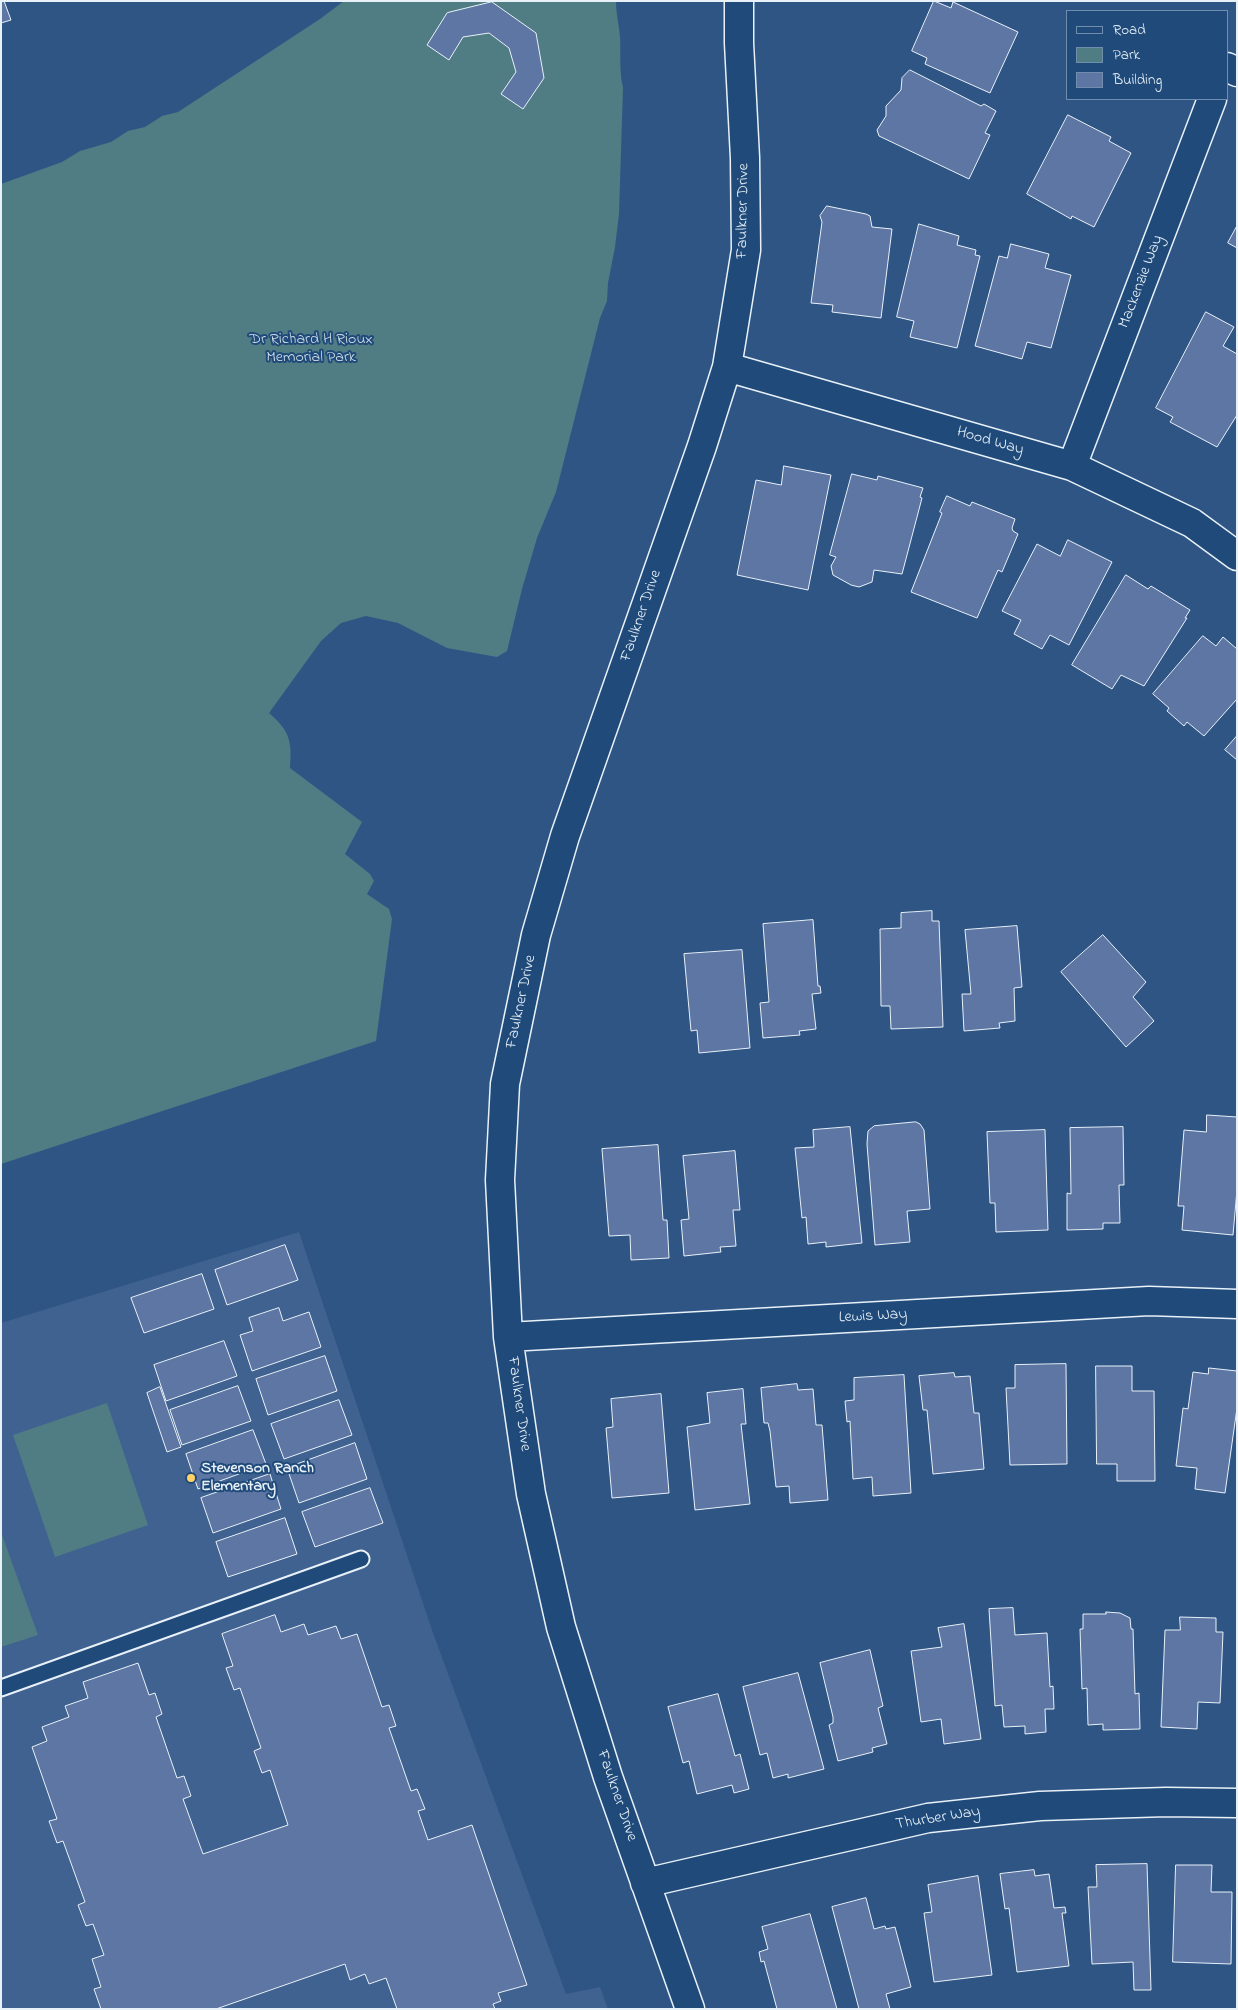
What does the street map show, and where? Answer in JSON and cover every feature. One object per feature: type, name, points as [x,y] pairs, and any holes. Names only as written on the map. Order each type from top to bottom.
[{"type":"street","name":"Faulkner Drive","points":[[690,2009],[608,1777],[561,1627],[531,1494],[508,1338],[500,1180],[506,1084],[536,935],[565,836],[702,446],[727,367],[746,250],[745,158],[739,44],[739,1]]},
{"type":"street","name":"Mackenzie Way","points":[[1072,466],[1212,100]]},
{"type":"street","name":"Hood Way","points":[[727,367],[1072,466],[1192,523],[1237,556]]},
{"type":"street","name":"Lewis Way","points":[[508,1338],[1149,1301],[1237,1304]]},
{"type":"street","name":"Thurber Way","points":[[645,1883],[928,1818],[1040,1806],[1237,1802]]},
{"type":"lane","points":[[1,1688],[361,1559]]},
{"type":"shaded area","name":"Stevenson Ranch Elementary","points":[[299,1232],[433,1633],[566,1994],[600,1987],[608,2009],[1,2009],[1,1323]]},
{"type":"green space","name":"Dr Richard H Rioux Memorial Park","points":[[344,1],[616,1],[623,88],[619,214],[615,247],[608,283],[607,301],[600,318],[556,492],[537,538],[507,651],[497,657],[447,648],[398,623],[366,616],[341,623],[321,641],[269,713],[281,725],[288,737],[291,751],[290,768],[362,822],[345,854],[370,874],[374,881],[367,894],[389,909],[392,919],[376,1041],[1,1164],[1,184],[62,162],[80,151],[111,142],[128,131],[145,127],[162,116],[178,112],[320,19]]},
{"type":"green space","points":[[107,1403],[148,1525],[55,1557],[13,1435]]},
{"type":"green space","points":[[1,1532],[38,1635],[1,1647]]},
{"type":"building","points":[[1,1],[4,1],[11,20],[1,23]]},
{"type":"building","points":[[934,1],[951,8],[953,2],[1018,32],[990,93],[925,64],[927,58],[912,51]]},
{"type":"building","points":[[492,2],[536,33],[544,78],[523,109],[501,94],[516,72],[509,48],[489,33],[463,37],[449,60],[427,45],[447,13]]},
{"type":"building","points":[[910,70],[981,106],[984,104],[996,111],[985,133],[990,135],[969,179],[879,136],[877,130],[886,116],[886,106],[901,90],[902,78]]},
{"type":"building","points":[[1068,115],[1111,137],[1109,141],[1131,153],[1094,227],[1072,216],[1071,219],[1027,194]]},
{"type":"building","points":[[827,206],[866,214],[870,216],[872,227],[892,229],[881,318],[832,312],[833,305],[811,303],[822,222],[820,216]]},
{"type":"building","points":[[919,224],[959,236],[957,245],[976,250],[975,255],[980,256],[957,348],[910,337],[914,321],[897,317]]},
{"type":"building","points":[[1237,226],[1237,248],[1228,243]]},
{"type":"building","points":[[1011,244],[1049,254],[1045,268],[1071,275],[1051,348],[1027,342],[1022,359],[975,346],[999,256],[1007,258]]},
{"type":"building","points":[[1206,312],[1234,327],[1223,346],[1237,354],[1237,415],[1217,447],[1170,422],[1173,417],[1156,408]]},
{"type":"building","points":[[784,466],[831,475],[808,590],[737,575],[756,480],[781,485]]},
{"type":"building","points":[[852,474],[877,480],[878,476],[923,488],[902,574],[874,570],[872,582],[859,587],[851,585],[833,575],[831,566],[836,557],[830,555]]},
{"type":"building","points":[[947,496],[970,506],[972,502],[1015,519],[1012,528],[1018,534],[1002,572],[998,570],[977,618],[911,592]]},
{"type":"building","points":[[1068,540],[1112,562],[1069,645],[1050,635],[1042,649],[1014,634],[1021,620],[1002,611],[1037,544],[1060,556]]},
{"type":"building","points":[[1126,575],[1148,589],[1151,586],[1190,610],[1185,618],[1187,618],[1144,686],[1121,675],[1112,689],[1072,665]]},
{"type":"building","points":[[1203,636],[1216,646],[1223,637],[1237,649],[1237,699],[1204,736],[1187,722],[1184,726],[1167,711],[1169,708],[1153,694]]},
{"type":"building","points":[[1237,736],[1237,760],[1225,750]]},
{"type":"building","points":[[932,911],[932,921],[939,921],[943,1027],[891,1029],[890,1006],[881,1006],[880,929],[901,928],[901,913]]},
{"type":"building","points":[[813,920],[818,986],[820,986],[821,993],[812,994],[816,1029],[799,1031],[800,1035],[763,1038],[760,1003],[769,1002],[763,924]]},
{"type":"building","points":[[1017,926],[1022,987],[1014,988],[1015,1021],[999,1023],[1000,1028],[964,1031],[962,994],[971,994],[965,930]]},
{"type":"building","points":[[1103,935],[1146,982],[1133,997],[1154,1021],[1126,1047],[1061,972]]},
{"type":"building","points":[[742,950],[750,1048],[699,1053],[697,1030],[691,1031],[684,954]]},
{"type":"building","points":[[1207,1115],[1237,1117],[1237,1190],[1233,1235],[1182,1230],[1184,1206],[1178,1206],[1184,1130],[1206,1132]]},
{"type":"building","points":[[916,1122],[924,1130],[930,1209],[907,1211],[910,1242],[875,1245],[867,1144],[868,1131],[874,1126]]},
{"type":"building","points":[[850,1127],[862,1243],[826,1247],[826,1242],[808,1244],[806,1217],[802,1218],[795,1148],[814,1147],[813,1130]]},
{"type":"building","points":[[1123,1127],[1124,1185],[1119,1185],[1120,1223],[1103,1223],[1103,1229],[1067,1230],[1067,1193],[1071,1194],[1070,1128]]},
{"type":"building","points":[[1045,1130],[1048,1230],[996,1232],[995,1203],[990,1203],[987,1132]]},
{"type":"building","points":[[658,1145],[663,1220],[667,1220],[669,1258],[631,1260],[630,1235],[609,1236],[602,1149]]},
{"type":"building","points":[[735,1151],[740,1210],[733,1210],[736,1246],[720,1247],[721,1252],[684,1256],[681,1220],[689,1219],[683,1156]]},
{"type":"building","points":[[285,1245],[298,1280],[227,1305],[215,1270]]},
{"type":"building","points":[[202,1274],[214,1309],[144,1333],[131,1298]]},
{"type":"building","points":[[279,1308],[283,1321],[309,1312],[321,1347],[252,1371],[240,1335],[253,1331],[249,1318]]},
{"type":"building","points":[[224,1341],[237,1376],[166,1401],[154,1365]]},
{"type":"building","points":[[325,1356],[337,1391],[268,1415],[256,1379]]},
{"type":"building","points":[[1066,1364],[1067,1464],[1010,1465],[1006,1388],[1015,1388],[1015,1365]]},
{"type":"building","points":[[1096,1366],[1132,1366],[1132,1391],[1154,1391],[1155,1481],[1117,1481],[1117,1464],[1097,1464]]},
{"type":"building","points":[[1209,1368],[1237,1371],[1237,1408],[1225,1493],[1195,1489],[1197,1468],[1176,1466],[1183,1408],[1188,1409],[1193,1372],[1208,1374]]},
{"type":"building","points":[[954,1373],[955,1377],[970,1376],[974,1413],[979,1413],[984,1469],[933,1474],[927,1410],[923,1410],[919,1376]]},
{"type":"building","points":[[904,1375],[911,1493],[873,1496],[872,1477],[853,1479],[850,1421],[847,1422],[845,1401],[854,1400],[854,1378]]},
{"type":"building","points":[[797,1384],[798,1390],[813,1389],[816,1425],[822,1425],[828,1500],[790,1503],[789,1486],[776,1487],[770,1431],[768,1423],[764,1423],[761,1388]]},
{"type":"building","points":[[238,1386],[251,1421],[182,1445],[170,1410]]},
{"type":"building","points":[[160,1387],[181,1447],[167,1452],[147,1393]]},
{"type":"building","points":[[743,1389],[746,1424],[741,1424],[750,1504],[695,1510],[687,1427],[710,1423],[707,1393]]},
{"type":"building","points":[[661,1394],[669,1493],[612,1498],[606,1428],[613,1427],[611,1399]]},
{"type":"building","points":[[339,1400],[352,1435],[284,1459],[271,1424]]},
{"type":"building","points":[[253,1430],[266,1464],[198,1489],[186,1454]]},
{"type":"building","points":[[355,1443],[367,1479],[299,1503],[287,1468]]},
{"type":"building","points":[[270,1474],[281,1509],[213,1533],[201,1498]]},
{"type":"building","points":[[370,1488],[383,1523],[315,1547],[302,1512]]},
{"type":"building","points":[[285,1518],[297,1554],[228,1577],[216,1542]]},
{"type":"building","points":[[1013,1608],[1015,1635],[1047,1633],[1050,1687],[1053,1686],[1054,1709],[1045,1709],[1046,1732],[1025,1734],[1025,1726],[1004,1727],[1002,1705],[995,1706],[989,1609]]},
{"type":"building","points":[[1106,1612],[1120,1613],[1130,1618],[1131,1629],[1133,1629],[1135,1694],[1139,1693],[1140,1729],[1103,1730],[1103,1724],[1088,1725],[1087,1688],[1082,1689],[1080,1629],[1083,1629],[1083,1614],[1106,1614]]},
{"type":"building","points":[[275,1615],[281,1632],[304,1624],[308,1635],[336,1626],[341,1639],[357,1634],[382,1707],[389,1705],[396,1726],[389,1728],[411,1791],[417,1789],[425,1809],[418,1811],[428,1840],[472,1825],[527,1985],[498,1993],[501,2001],[493,2004],[495,2009],[397,2009],[386,1978],[369,1984],[365,1974],[350,1980],[345,1964],[216,2009],[101,2009],[94,1989],[101,1987],[92,1959],[104,1955],[93,1924],[86,1926],[78,1905],[85,1902],[63,1841],[57,1843],[49,1821],[57,1819],[32,1747],[47,1741],[42,1727],[69,1717],[65,1706],[88,1698],[83,1682],[138,1663],[149,1695],[155,1693],[162,1714],[156,1717],[177,1778],[184,1776],[191,1796],[183,1799],[203,1854],[288,1825],[270,1770],[262,1773],[254,1751],[261,1748],[240,1688],[234,1690],[226,1668],[233,1666],[222,1634]]},
{"type":"building","points":[[1180,1617],[1216,1618],[1216,1632],[1223,1632],[1220,1703],[1198,1702],[1197,1729],[1161,1727],[1165,1630],[1180,1630]]},
{"type":"building","points":[[964,1624],[981,1739],[944,1744],[941,1719],[921,1722],[911,1651],[942,1647],[938,1628]]},
{"type":"building","points":[[870,1650],[883,1706],[878,1708],[887,1744],[872,1748],[873,1752],[838,1761],[829,1725],[833,1723],[833,1717],[820,1663]]},
{"type":"building","points":[[798,1673],[824,1769],[788,1778],[788,1774],[773,1778],[767,1753],[760,1755],[743,1687]]},
{"type":"building","points":[[718,1694],[735,1756],[740,1754],[749,1789],[734,1793],[732,1785],[697,1794],[689,1761],[683,1763],[668,1707]]},
{"type":"building","points":[[1147,1864],[1151,1990],[1134,1990],[1133,1962],[1092,1964],[1088,1887],[1097,1887],[1096,1865]]},
{"type":"building","points":[[1176,1865],[1212,1865],[1211,1892],[1232,1892],[1231,1964],[1173,1962]]},
{"type":"building","points":[[1034,1870],[1035,1876],[1049,1874],[1054,1908],[1065,1907],[1066,1913],[1062,1913],[1069,1966],[1017,1972],[1009,1908],[1005,1909],[1000,1874]]},
{"type":"building","points":[[978,1876],[992,1975],[934,1982],[924,1913],[932,1912],[928,1885]]},
{"type":"building","points":[[866,1898],[874,1929],[885,1926],[886,1929],[895,1927],[911,1987],[886,1994],[890,2009],[859,2009],[832,1907]]},
{"type":"building","points":[[810,1914],[837,2009],[777,2009],[764,1961],[761,1962],[759,1952],[768,1949],[762,1927]]},
{"type":"place","name":"Stevenson Ranch Elementary","points":[[191,1478]]}]
